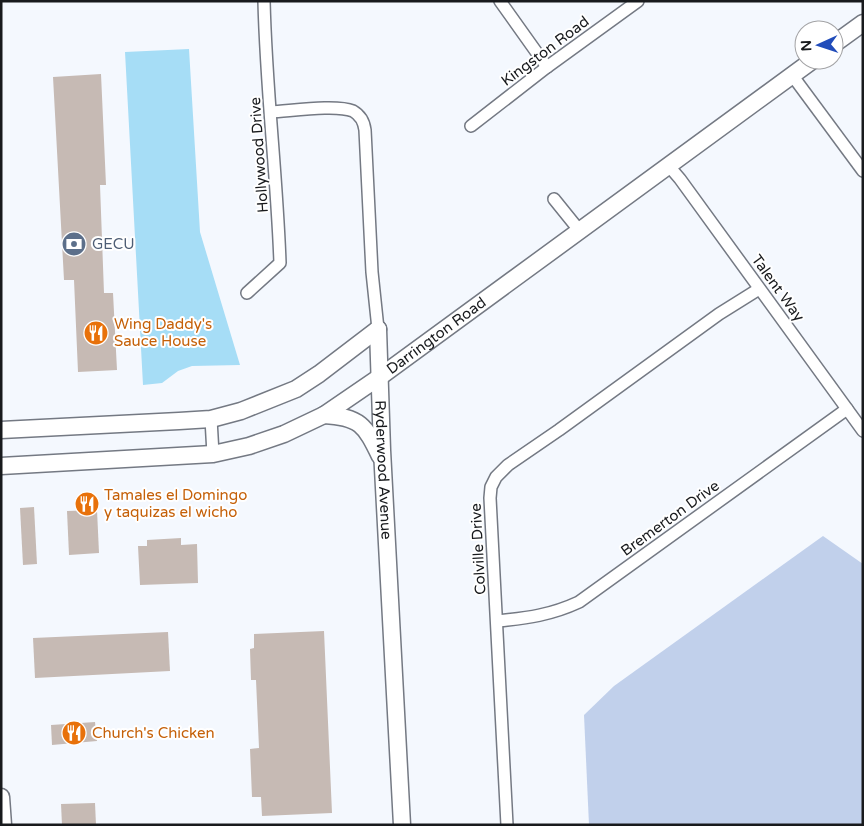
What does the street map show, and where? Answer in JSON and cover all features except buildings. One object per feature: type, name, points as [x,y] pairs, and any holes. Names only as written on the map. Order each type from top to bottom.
[{"type":"main road","points":[[844,37],[863,23]]},
{"type":"main road","name":"Darrington Road","points":[[1,466],[213,454],[249,446],[276,437],[324,415],[799,70]]},
{"type":"main road","points":[[1,430],[211,419],[241,411],[296,389],[378,329]]},
{"type":"main road","name":"Ryderwood Avenue","points":[[378,329],[383,464],[402,825]]},
{"type":"main road","points":[[324,415],[352,419],[363,426],[370,436],[383,464]]},
{"type":"main road","points":[[1,797],[3,825]]},
{"type":"street","name":"Hollywood Drive","points":[[247,293],[280,263],[264,1]]},
{"type":"street","points":[[500,1],[547,67]]},
{"type":"street","name":"Kingston Road","points":[[471,126],[547,67],[638,1]]},
{"type":"street","points":[[792,75],[863,171]]},
{"type":"street","name":"Ryderwood Avenue","points":[[271,112],[345,110],[356,113],[363,121],[366,130],[372,263],[378,329]]},
{"type":"street","name":"Talent Way","points":[[668,165],[863,430]]},
{"type":"street","points":[[554,199],[579,230]]},
{"type":"street","name":"Colville Drive","points":[[507,825],[490,498],[491,487],[501,471],[758,288]]},
{"type":"street","name":"Bremerton Drive","points":[[497,621],[545,615],[579,602],[847,409]]},
{"type":"street","points":[[211,419],[213,454]]},
{"type":"shaded area","points":[[189,49],[200,232],[240,365],[192,366],[178,371],[162,383],[143,385],[125,52]]},
{"type":"shaded area","points":[[823,536],[863,564],[863,825],[589,825],[584,715],[614,686]]},
{"type":"place","name":"GECU","points":[[74,244]]},
{"type":"place","name":"Wing Daddy's Sauce House","points":[[96,333]]},
{"type":"place","name":"Tamales el Domingo y taquizas el wicho","points":[[87,504]]},
{"type":"place","name":"Church's Chicken","points":[[74,733]]}]
